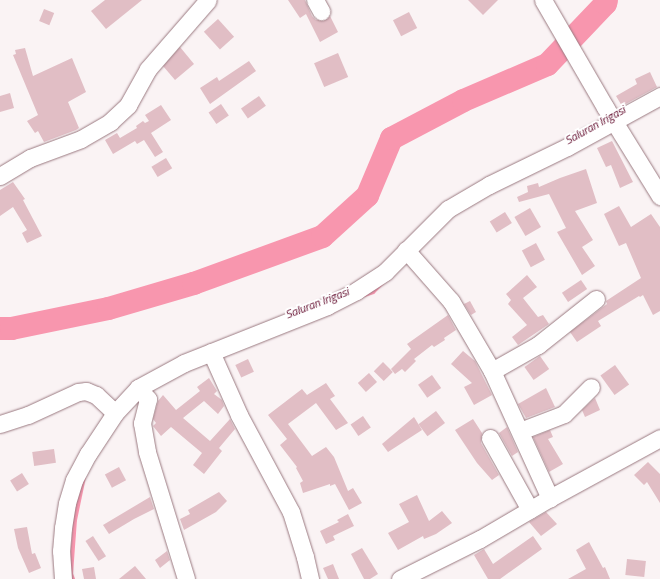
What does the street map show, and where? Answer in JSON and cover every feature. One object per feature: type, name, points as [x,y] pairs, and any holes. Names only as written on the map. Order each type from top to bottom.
[{"type":"street","points":[[0,176],[30,158],[81,139],[110,122],[128,105],[148,69],[208,0]]},
{"type":"street","points":[[543,0],[593,88],[660,196]]},
{"type":"street","points":[[63,579],[63,528],[68,498],[78,471],[115,413],[174,368],[213,358],[327,306],[356,291],[410,253],[448,209],[489,185],[567,147],[617,127],[660,96]]},
{"type":"street","points":[[410,253],[450,301],[492,371],[550,498]]},
{"type":"street","points":[[492,371],[538,345],[596,299]]},
{"type":"street","points":[[213,358],[240,415],[291,512],[306,557],[310,579]]},
{"type":"street","points":[[520,431],[564,414],[591,387]]},
{"type":"street","points":[[0,424],[28,415],[70,396],[86,391],[96,395],[115,413]]},
{"type":"street","points":[[142,393],[142,423],[147,452],[186,579]]},
{"type":"street","points":[[490,438],[530,510]]},
{"type":"street","points":[[400,579],[480,539],[550,498],[660,438]]},
{"type":"building","points":[[105,0],[142,0],[106,29],[91,11]]},
{"type":"building","points":[[288,0],[305,0],[312,16],[316,20],[325,20],[330,16],[338,32],[320,42],[306,14],[300,18]]},
{"type":"building","points":[[468,0],[498,0],[483,15]]},
{"type":"building","points":[[44,9],[54,13],[49,25],[39,21]]},
{"type":"building","points":[[409,12],[417,28],[401,36],[393,20]]},
{"type":"building","points":[[218,19],[234,37],[220,50],[204,32]]},
{"type":"building","points":[[180,47],[194,64],[175,80],[163,66]]},
{"type":"building","points":[[25,48],[33,76],[72,58],[86,92],[68,102],[79,128],[76,130],[44,142],[38,131],[35,133],[27,121],[38,115],[13,55],[16,54],[15,50]]},
{"type":"building","points":[[338,53],[348,77],[324,87],[314,63]]},
{"type":"building","points":[[249,61],[256,71],[210,104],[200,88],[217,77],[219,81]]},
{"type":"building","points":[[650,72],[657,87],[622,106],[616,96],[637,84],[635,79]]},
{"type":"building","points":[[10,93],[14,108],[0,112],[0,96]]},
{"type":"building","points":[[259,96],[266,106],[248,118],[241,109]]},
{"type":"building","points":[[221,104],[229,116],[216,124],[209,112]]},
{"type":"building","points":[[161,105],[171,120],[151,133],[163,152],[155,157],[144,140],[137,144],[135,141],[113,154],[105,140],[117,133],[120,138],[137,128],[136,126],[143,121],[145,123],[149,121],[145,115]]},
{"type":"building","points":[[612,141],[633,182],[620,188],[611,165],[606,167],[597,148]]},
{"type":"building","points":[[166,158],[172,168],[158,177],[151,167]]},
{"type":"building","points":[[586,169],[597,203],[575,211],[593,240],[582,247],[595,266],[582,275],[557,232],[566,228],[549,194],[519,202],[517,197],[528,192],[527,186],[538,183],[539,187]]},
{"type":"building","points":[[13,182],[25,199],[23,200],[42,236],[27,243],[22,233],[27,230],[13,207],[0,216],[0,190]]},
{"type":"building","points":[[619,206],[631,227],[651,214],[660,227],[660,311],[653,315],[643,295],[640,297],[639,296],[598,321],[601,326],[577,342],[570,332],[607,304],[606,301],[641,278],[626,243],[619,246],[604,214]]},
{"type":"building","points":[[530,208],[541,227],[525,236],[514,217]]},
{"type":"building","points":[[505,212],[512,223],[497,233],[490,222]]},
{"type":"building","points":[[536,243],[545,260],[531,267],[522,251]]},
{"type":"building","points":[[527,275],[537,287],[523,298],[538,317],[543,315],[549,324],[518,345],[512,337],[527,325],[508,304],[511,300],[506,294]]},
{"type":"building","points":[[581,280],[587,289],[568,302],[562,293]]},
{"type":"building","points":[[470,301],[476,312],[471,315],[464,304]]},
{"type":"building","points":[[448,315],[456,330],[444,338],[445,340],[434,347],[432,345],[414,359],[416,361],[405,372],[402,369],[395,374],[391,369],[411,349],[407,344]]},
{"type":"building","points":[[463,351],[475,361],[492,395],[474,405],[464,387],[472,383],[451,364]]},
{"type":"building","points":[[540,356],[549,369],[534,380],[524,367]]},
{"type":"building","points":[[248,359],[254,372],[241,378],[235,365]]},
{"type":"building","points":[[383,362],[393,372],[384,381],[374,371]]},
{"type":"building","points":[[615,365],[629,384],[615,395],[600,376]]},
{"type":"building","points":[[369,373],[377,382],[366,392],[358,383]]},
{"type":"building","points":[[432,375],[441,388],[427,398],[418,385]]},
{"type":"building","points":[[209,378],[217,391],[214,394],[222,400],[224,406],[218,414],[204,401],[183,418],[210,441],[230,419],[235,429],[219,448],[222,451],[204,474],[193,465],[202,453],[171,427],[161,436],[153,426],[156,423],[153,419],[158,401],[163,395],[176,410],[200,391],[197,387]]},
{"type":"building","points":[[326,383],[335,396],[330,399],[348,423],[336,430],[316,403],[288,424],[312,456],[326,447],[334,457],[348,491],[353,488],[362,503],[349,510],[335,484],[330,486],[330,484],[303,493],[300,483],[303,481],[296,468],[297,467],[280,445],[287,439],[268,415],[302,389],[307,395]]},
{"type":"building","points":[[546,388],[555,407],[526,418],[518,404]]},
{"type":"building","points":[[595,398],[600,410],[585,417],[582,410]]},
{"type":"building","points":[[436,411],[445,423],[427,436],[418,424]]},
{"type":"building","points":[[363,416],[371,428],[358,436],[351,424]]},
{"type":"building","points":[[414,417],[422,430],[388,452],[382,444]]},
{"type":"building","points":[[473,419],[482,433],[481,443],[499,475],[492,480],[477,463],[455,430]]},
{"type":"building","points":[[507,427],[518,452],[512,456],[499,433]]},
{"type":"building","points":[[550,430],[553,437],[548,439],[563,464],[549,472],[533,437]]},
{"type":"building","points":[[54,449],[56,463],[34,466],[32,452]]},
{"type":"building","points":[[648,462],[660,474],[660,503],[647,482],[644,485],[634,475]]},
{"type":"building","points":[[119,467],[126,480],[112,488],[105,475]]},
{"type":"building","points":[[22,473],[29,484],[17,491],[10,480]]},
{"type":"building","points":[[219,492],[227,501],[216,512],[184,530],[180,519],[190,514],[188,510]]},
{"type":"building","points":[[417,495],[429,521],[442,511],[452,523],[436,534],[424,539],[423,536],[398,550],[388,533],[409,522],[399,504]]},
{"type":"building","points":[[150,497],[154,509],[109,534],[103,525]]},
{"type":"building","points":[[546,512],[557,524],[541,536],[529,522]]},
{"type":"building","points":[[348,514],[354,526],[333,536],[335,540],[326,544],[320,531],[339,522],[337,520]]},
{"type":"building","points":[[27,527],[32,554],[35,553],[41,568],[29,573],[18,548],[14,529]]},
{"type":"building","points":[[93,536],[106,556],[99,561],[85,541]]},
{"type":"building","points":[[533,536],[542,549],[500,579],[488,579],[474,555],[484,549],[493,564]]},
{"type":"building","points":[[589,542],[603,568],[605,567],[610,579],[568,579],[586,569],[576,550]]},
{"type":"building","points":[[362,548],[378,574],[370,579],[364,579],[351,554]]},
{"type":"building","points":[[167,551],[170,560],[160,568],[155,560]]},
{"type":"building","points":[[627,559],[646,561],[644,577],[625,575]]},
{"type":"building","points":[[333,564],[339,579],[328,579],[323,568]]},
{"type":"building","points":[[135,566],[146,579],[119,579]]},
{"type":"building","points":[[94,567],[96,579],[84,579],[82,569]]},
{"type":"waterway","points":[[0,328],[11,328],[108,308],[193,283],[322,236],[367,195],[391,138],[463,100],[547,64],[605,3],[606,0]]},
{"type":"waterway","name":"Saluran Irigasi","points":[[361,296],[373,292],[382,283]]},
{"type":"waterway","name":"Saluran Irigasi","points":[[73,579],[71,574],[75,520],[84,477]]}]
